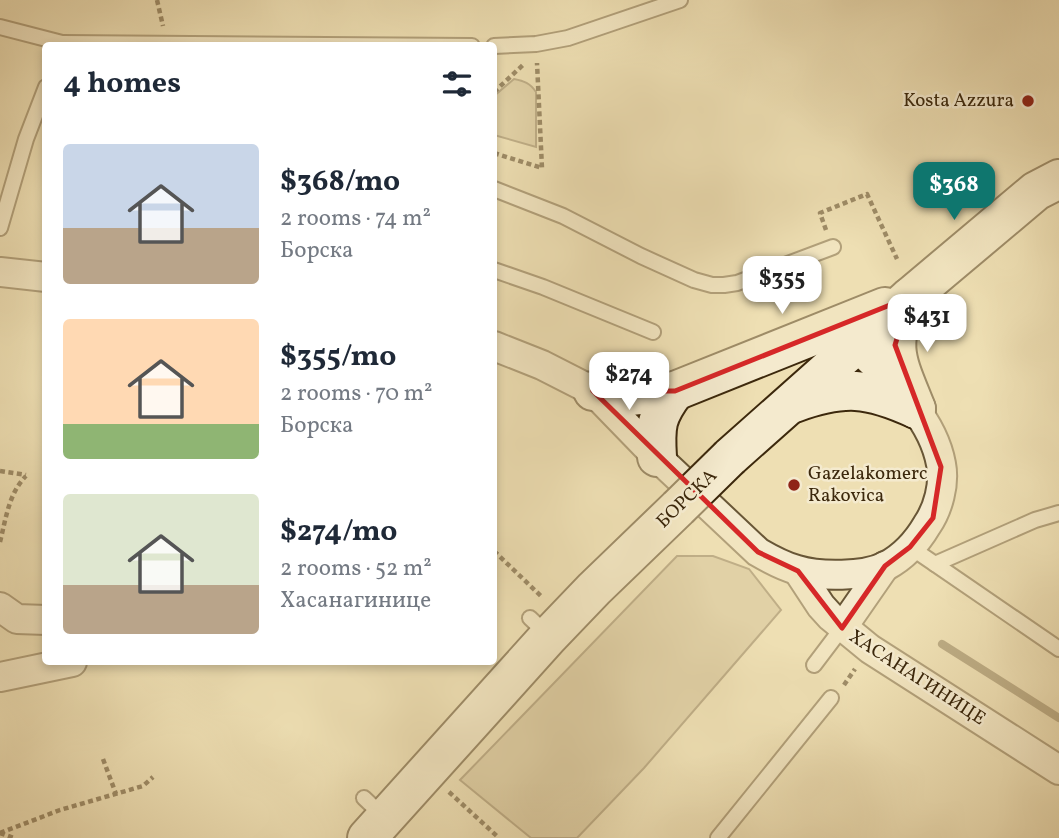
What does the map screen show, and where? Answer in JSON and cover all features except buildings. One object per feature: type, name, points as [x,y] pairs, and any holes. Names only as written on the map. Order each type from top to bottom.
[{"type":"main road","name":"БОРСКА","points":[[372,818],[543,619],[594,589],[786,406],[910,297],[1047,185],[1059,155]]},
{"type":"main road","points":[[593,391],[630,396],[676,391],[910,297]]},
{"type":"main road","points":[[910,297],[899,322],[895,345],[899,366],[916,409]]},
{"type":"main road","points":[[786,406],[819,394],[843,390],[875,393],[916,409]]},
{"type":"main road","points":[[657,457],[657,422],[664,406],[676,391]]},
{"type":"street","points":[[0,272],[42,277]]},
{"type":"street","points":[[842,628],[885,566],[911,547],[933,518],[942,483],[942,467],[937,450],[916,409],[855,346]]},
{"type":"street","points":[[497,347],[542,365],[593,391],[657,457],[758,552],[770,559],[798,571],[819,574],[852,574],[885,566]]},
{"type":"street","name":"ХАСАНАГИНИЦЕ","points":[[798,571],[821,606],[842,628],[870,649],[1059,770]]},
{"type":"street","points":[[0,607],[17,619],[42,620]]},
{"type":"street","points":[[0,677],[58,665]]},
{"type":"lane","points":[[497,46],[536,49],[680,0]]},
{"type":"lane","points":[[0,27],[54,42]]},
{"type":"lane","points":[[0,228],[26,139],[42,98]]},
{"type":"lane","points":[[497,190],[562,216],[694,280],[712,285],[737,283],[833,247]]},
{"type":"lane","points":[[497,271],[653,332]]},
{"type":"lane","points":[[935,564],[1035,520],[1059,513]]},
{"type":"lane","points":[[911,547],[1059,649]]},
{"type":"lane","points":[[814,665],[842,628]]},
{"type":"lane","points":[[718,838],[831,698]]},
{"type":"path","points":[[497,89],[536,49]]},
{"type":"path","points":[[497,154],[542,168],[536,49]]},
{"type":"path","points":[[833,247],[820,214],[867,194],[897,259]]},
{"type":"path","points":[[0,471],[26,475],[18,484],[9,506],[0,542]]},
{"type":"path","points":[[497,555],[543,619]]},
{"type":"path","points":[[103,759],[116,794]]},
{"type":"path","points":[[0,833],[60,810],[143,786],[153,777]]},
{"type":"path","points":[[448,791],[499,838]]},
{"type":"path","points":[[0,833],[14,838]]},
{"type":"highlighted area","points":[[910,297],[895,345],[941,467],[933,518],[910,547],[885,566],[842,628],[798,571],[758,552],[593,391],[675,391]]},
{"type":"shaded area","points":[[514,79],[526,83],[536,92],[536,147],[497,136],[497,93]]},
{"type":"shaded area","points":[[677,556],[713,556],[749,569],[781,610],[644,768],[577,838],[531,838],[460,780]]},
{"type":"waterway","points":[[942,644],[1059,718]]},
{"type":"place","name":"Kosta Azzura","points":[[1028,101]]},
{"type":"place","name":"Gazelakomerc Rakovica","points":[[794,485]]}]
